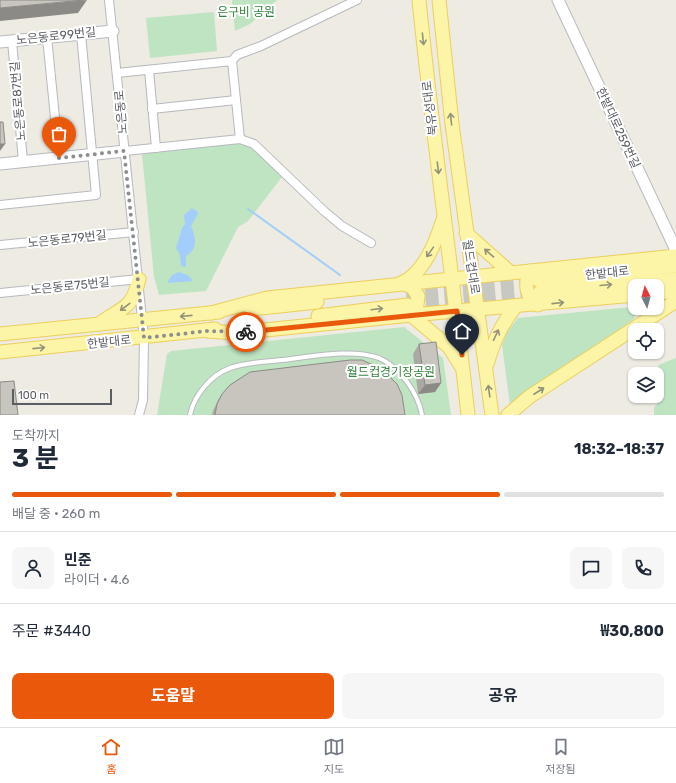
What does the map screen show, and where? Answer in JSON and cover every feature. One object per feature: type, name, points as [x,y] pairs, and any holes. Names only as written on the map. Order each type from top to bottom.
[{"type":"main road","name":"북유성대로","points":[[419,0],[430,110],[444,216]]},
{"type":"main road","name":"북유성대로","points":[[439,0],[463,213]]},
{"type":"main road","name":"월드컵대로","points":[[463,213],[492,415]]},
{"type":"main road","name":"월드컵대로","points":[[444,216],[457,311],[468,415]]},
{"type":"main road","points":[[405,296],[411,278],[434,248],[444,216]]},
{"type":"main road","points":[[466,233],[512,273],[536,281]]},
{"type":"main road","points":[[538,305],[532,300],[528,292],[527,279],[536,281],[675,259]]},
{"type":"main road","points":[[405,296],[453,279],[512,273]]},
{"type":"main road","name":"한밭대로","points":[[536,281],[676,278]]},
{"type":"main road","points":[[99,324],[113,313],[130,304],[137,290],[139,279]]},
{"type":"main road","points":[[664,292],[676,291]]},
{"type":"main road","points":[[405,296],[457,311],[538,305],[628,296]]},
{"type":"main road","points":[[405,296],[449,347],[463,369]]},
{"type":"main road","name":"한밭대로","points":[[0,334],[405,296]]},
{"type":"main road","name":"한밭대로","points":[[0,352],[207,331],[405,296]]},
{"type":"main road","points":[[512,414],[529,397],[676,301]]},
{"type":"main road","points":[[486,368],[494,339],[515,307]]},
{"type":"street","name":"노은동로","points":[[110,0],[144,338],[143,400],[139,415]]},
{"type":"street","points":[[117,73],[232,61],[238,55],[261,46],[357,0]]},
{"type":"street","name":"한밭대로259번길","points":[[558,0],[675,248],[675,259]]},
{"type":"street","name":"노은동로99번길","points":[[0,42],[113,31]]},
{"type":"street","points":[[0,206],[96,195],[81,34]]},
{"type":"street","points":[[47,37],[59,158]]},
{"type":"street","name":"노은동로87번길","points":[[12,41],[23,161]]},
{"type":"street","points":[[232,61],[240,139]]},
{"type":"street","points":[[149,70],[156,148]]},
{"type":"street","points":[[152,109],[236,100]]},
{"type":"street","points":[[0,164],[240,139],[254,144],[324,211],[342,226],[371,243]]},
{"type":"street","name":"노은동로79번길","points":[[0,245],[134,232]]},
{"type":"street","name":"노은동로75번길","points":[[0,293],[139,279]]},
{"type":"lane","points":[[190,415],[194,403],[205,387],[216,376],[230,368],[253,362],[344,354],[361,354],[379,358],[398,372],[414,394],[422,415]]},
{"type":"green space","name":"은구비 공원","points":[[232,0],[277,0],[250,24],[235,31]]},
{"type":"green space","points":[[214,12],[217,51],[150,58],[146,18]]},
{"type":"green space","points":[[236,141],[252,147],[263,154],[282,177],[248,221],[238,227],[206,291],[159,295],[154,277],[142,154]]},
{"type":"green space","points":[[628,307],[628,315],[636,315],[633,320],[510,405],[502,345],[507,332],[518,318]]},
{"type":"green space","name":"월드컵경기장공원","points":[[404,327],[443,358],[451,415],[157,415],[167,354],[171,351]]},
{"type":"green space","points":[[676,358],[676,415],[654,415],[654,408],[658,403],[664,403],[664,367],[658,367],[658,365]]},
{"type":"water","points":[[192,208],[197,211],[198,214],[191,226],[195,243],[193,250],[186,256],[186,267],[181,266],[180,255],[176,248],[182,228],[185,224],[184,215]]},
{"type":"water","points":[[179,272],[188,275],[193,281],[167,283],[172,275]]},
{"type":"building","points":[[0,0],[84,0],[0,8]]},
{"type":"building","points":[[0,122],[3,122],[5,144],[0,144]]},
{"type":"building","points":[[436,342],[441,383],[425,385],[419,344]]},
{"type":"building","points":[[350,360],[362,360],[382,369],[397,384],[402,395],[405,415],[215,415],[217,404],[222,394],[230,385],[250,372]]},
{"type":"building","points":[[14,381],[18,415],[0,415],[0,382]]},
{"type":"waterway","points":[[248,209],[340,275]]},
{"type":"tunnel","points":[[406,293],[538,280]]},
{"type":"tunnel","points":[[407,305],[539,292]]},
{"type":"way so far","points":[[59,158],[124,151],[139,279],[144,338],[207,331],[236,333],[246,332]]},
{"type":"route","points":[[246,332],[457,311],[462,355]]}]
